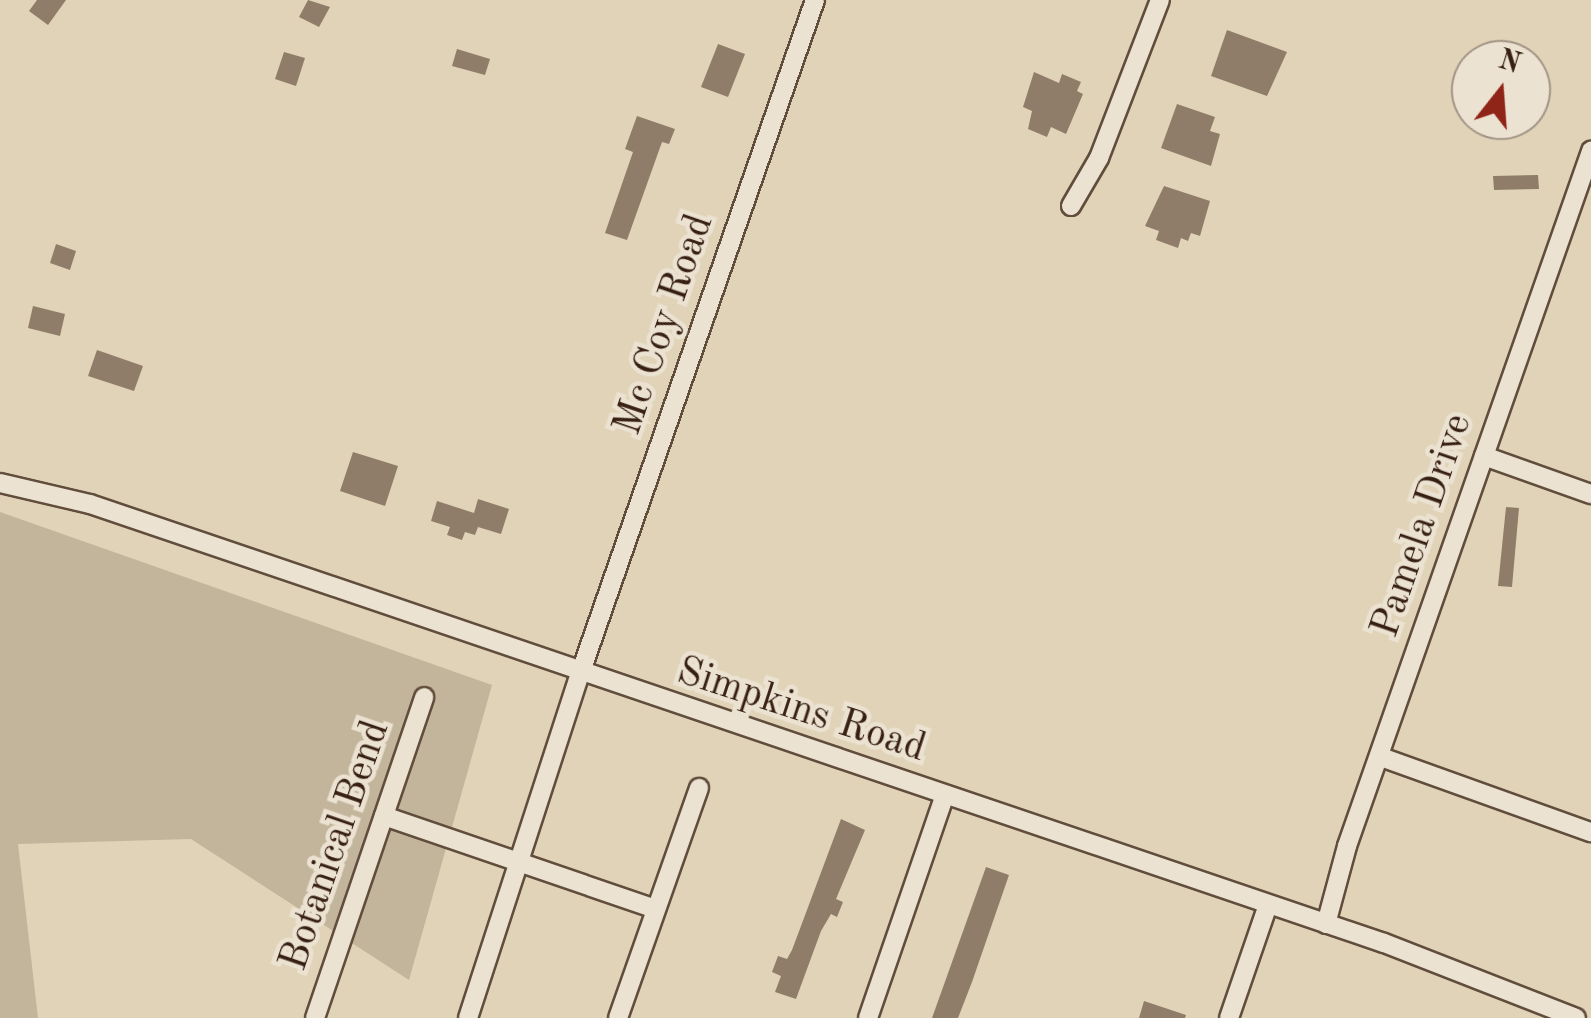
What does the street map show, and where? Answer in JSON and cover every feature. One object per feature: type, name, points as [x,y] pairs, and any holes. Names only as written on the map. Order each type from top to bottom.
[{"type":"street","name":"Mc Coy Road","points":[[468,1018],[580,674],[815,0]]},
{"type":"street","points":[[1071,206],[1099,158],[1160,0]]},
{"type":"street","name":"Pamela Drive","points":[[1326,924],[1347,846],[1590,159]]},
{"type":"street","points":[[1484,456],[1591,494]]},
{"type":"street","name":"Simpkins Road","points":[[0,483],[90,504],[580,674],[1326,924],[1576,1018]]},
{"type":"street","name":"Botanical Bend","points":[[315,1018],[424,697]]},
{"type":"street","points":[[1381,757],[1591,832]]},
{"type":"street","points":[[618,1018],[699,788]]},
{"type":"street","points":[[868,1018],[945,796]]},
{"type":"street","points":[[384,816],[655,910]]},
{"type":"street","points":[[1229,1018],[1268,905]]},
{"type":"shaded area","points":[[0,512],[492,685],[409,980],[191,839],[18,844],[38,1018],[0,1018]]},
{"type":"building","points":[[37,0],[66,0],[48,25],[29,11]]},
{"type":"building","points":[[308,0],[330,7],[319,27],[299,17]]},
{"type":"building","points":[[1227,30],[1287,52],[1267,96],[1211,76]]},
{"type":"building","points":[[718,44],[745,54],[728,97],[701,87]]},
{"type":"building","points":[[457,49],[490,59],[485,75],[452,66]]},
{"type":"building","points":[[284,52],[305,58],[296,86],[275,79]]},
{"type":"building","points":[[1034,72],[1059,83],[1062,74],[1081,82],[1077,91],[1083,94],[1066,134],[1051,127],[1047,137],[1028,129],[1032,111],[1023,107]]},
{"type":"building","points":[[1177,104],[1215,117],[1210,131],[1220,134],[1211,166],[1161,148]]},
{"type":"building","points":[[637,116],[675,129],[669,144],[662,142],[627,240],[605,233],[633,152],[625,149]]},
{"type":"building","points":[[1538,175],[1539,189],[1494,190],[1493,176]]},
{"type":"building","points":[[1164,186],[1210,201],[1200,236],[1191,233],[1188,241],[1181,238],[1178,248],[1156,240],[1159,231],[1145,226]]},
{"type":"building","points":[[56,244],[76,251],[70,270],[50,263]]},
{"type":"building","points":[[33,306],[65,314],[60,336],[28,328]]},
{"type":"building","points":[[97,350],[143,366],[134,391],[88,376]]},
{"type":"building","points":[[353,452],[398,466],[385,506],[340,491]]},
{"type":"building","points":[[478,499],[509,509],[501,534],[478,527],[475,535],[465,532],[462,540],[447,535],[450,527],[431,521],[437,501],[474,513]]},
{"type":"building","points":[[1506,507],[1519,508],[1512,587],[1498,586]]},
{"type":"building","points":[[841,819],[865,830],[836,899],[843,902],[837,917],[831,914],[821,931],[796,999],[775,992],[781,976],[772,972],[778,956],[787,959],[792,950]]},
{"type":"building","points":[[986,867],[1009,875],[972,982],[958,1018],[932,1018]]},
{"type":"building","points":[[1144,1001],[1186,1015],[1185,1018],[1139,1018]]}]
